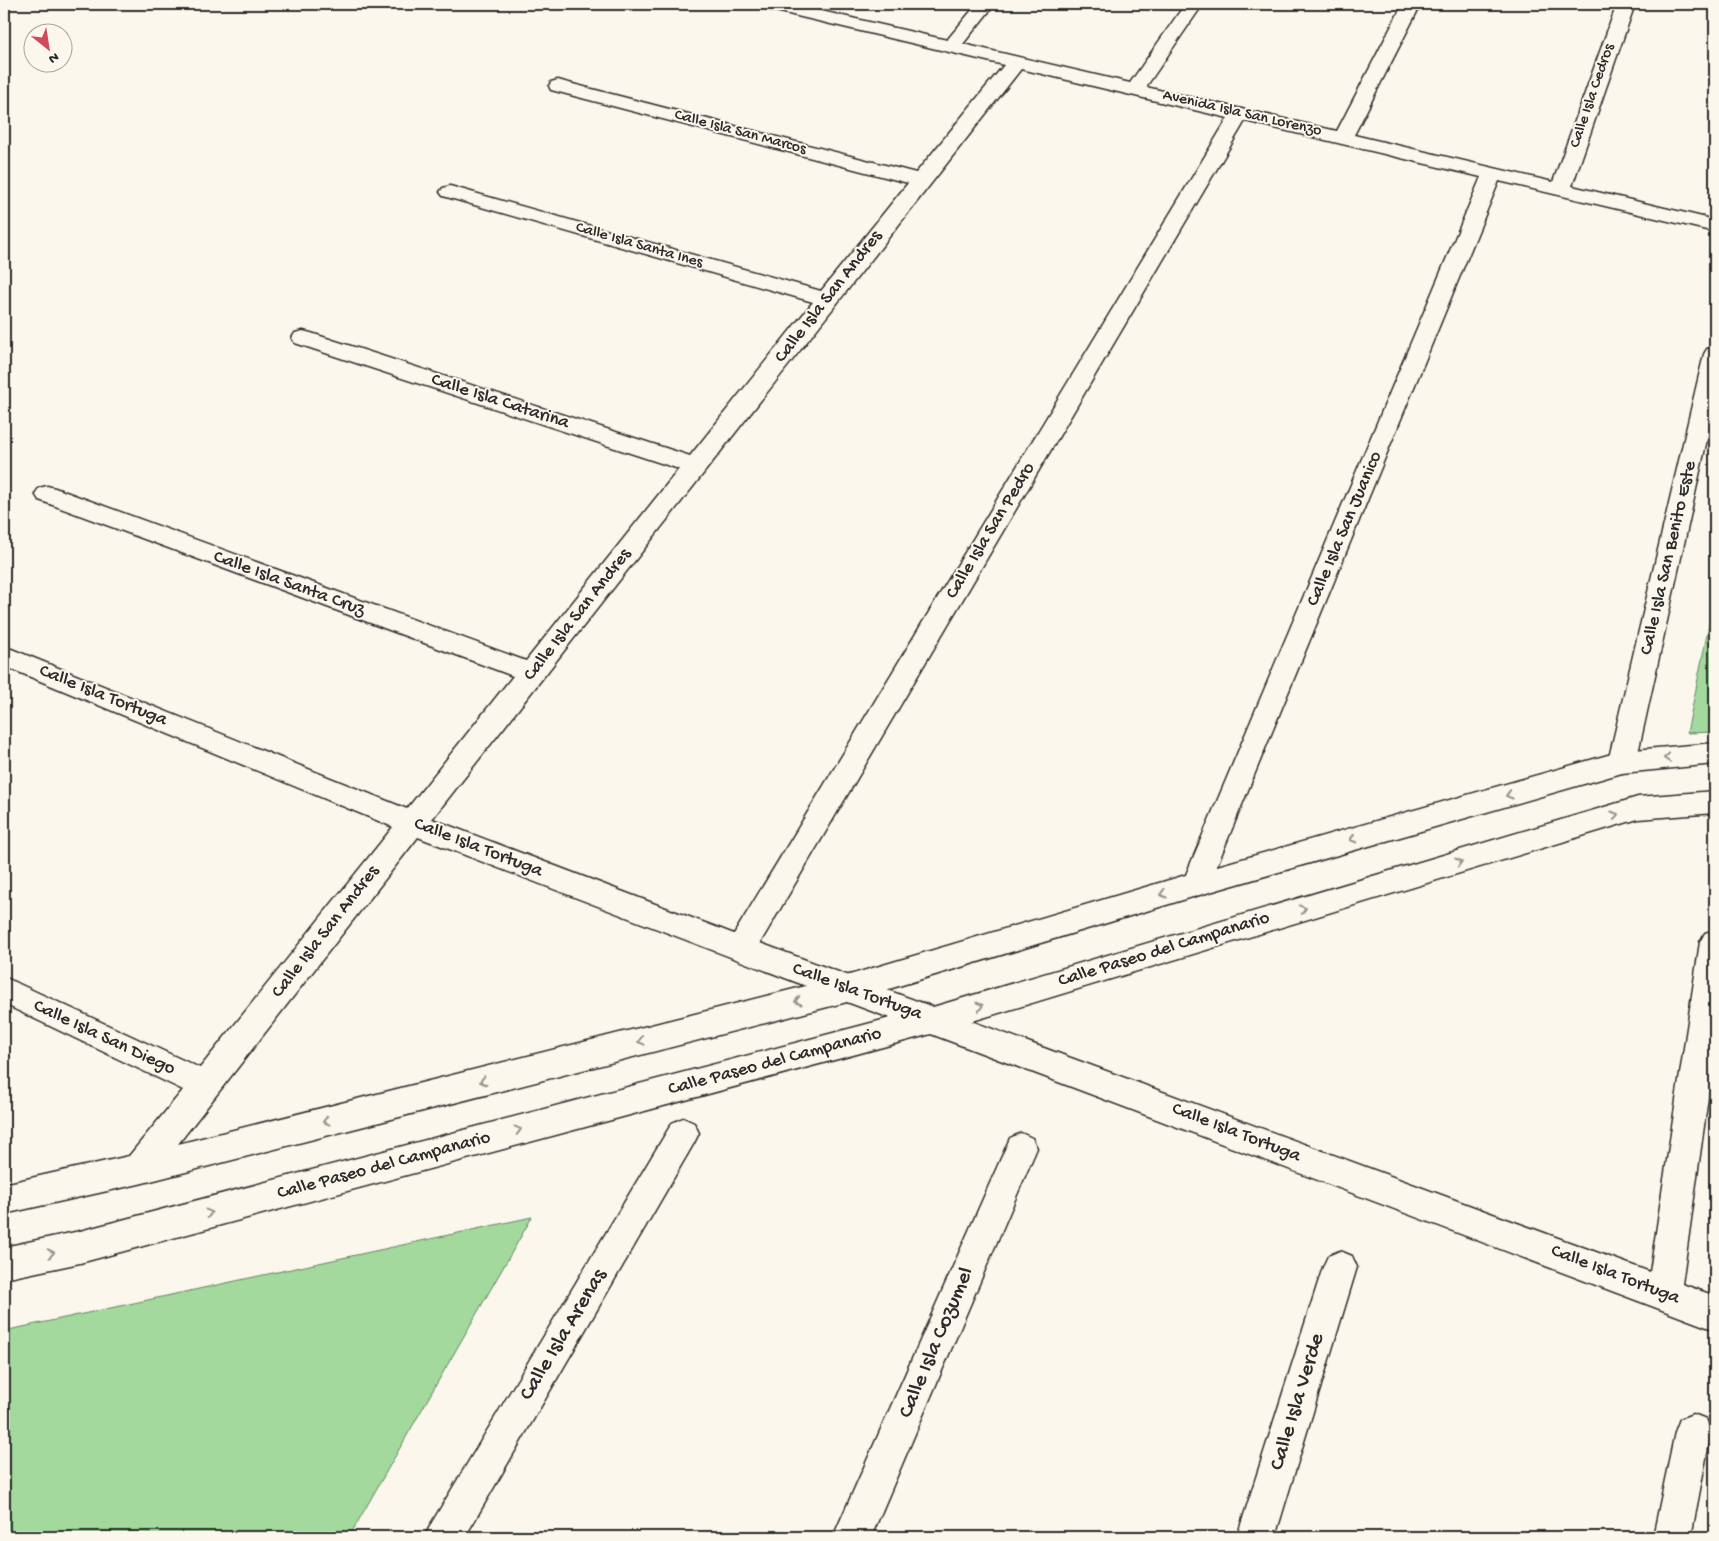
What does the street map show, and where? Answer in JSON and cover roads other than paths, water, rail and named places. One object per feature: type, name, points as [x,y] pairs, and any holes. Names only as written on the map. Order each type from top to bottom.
[{"type":"street","name":"Avenida Isla San Lorenzo","points":[[769,4],[1560,188],[1715,226]]},
{"type":"street","points":[[952,46],[986,4]]},
{"type":"street","points":[[1135,89],[1194,4]]},
{"type":"street","points":[[1343,138],[1412,4]]},
{"type":"street","name":"Calle Isla Cedros","points":[[1560,188],[1626,4]]},
{"type":"street","name":"Calle Isla San Andres","points":[[139,1169],[828,300],[920,180],[1017,62]]},
{"type":"street","name":"Calle Isla San Marcos","points":[[558,86],[920,180]]},
{"type":"street","name":"Calle Isla San Pedro","points":[[741,949],[1240,114]]},
{"type":"street","name":"Calle Isla San Juanico","points":[[1196,884],[1493,173]]},
{"type":"street","name":"Calle Isla Santa Ines","points":[[450,192],[828,300]]},
{"type":"street","name":"Calle Isla Catarina","points":[[304,338],[696,466]]},
{"type":"street","name":"Calle Isla San Benito Este","points":[[1622,762],[1715,354]]},
{"type":"street","name":"Calle Isla Santa Cruz","points":[[47,494],[532,673]]},
{"type":"street","name":"Calle Isla Tortuga","points":[[4,656],[413,823],[741,949],[1715,1313]]},
{"type":"street","points":[[4,1199],[139,1169],[846,989],[1196,884],[1622,762],[1715,753]]},
{"type":"street","name":"Calle Paseo del Campanario","points":[[4,1263],[80,1247],[934,1020],[1638,808],[1715,802]]},
{"type":"street","points":[[1664,1294],[1715,942]]},
{"type":"street","name":"Calle Isla San Diego","points":[[4,990],[205,1086]]},
{"type":"street","name":"Calle Isla Arenas","points":[[444,1537],[683,1133]]},
{"type":"street","name":"Calle Isla Cozumel","points":[[852,1537],[1021,1148]]},
{"type":"street","name":"Calle Isla Verde","points":[[1256,1537],[1340,1267]]},
{"type":"street","points":[[1672,1537],[1693,1432]]}]
